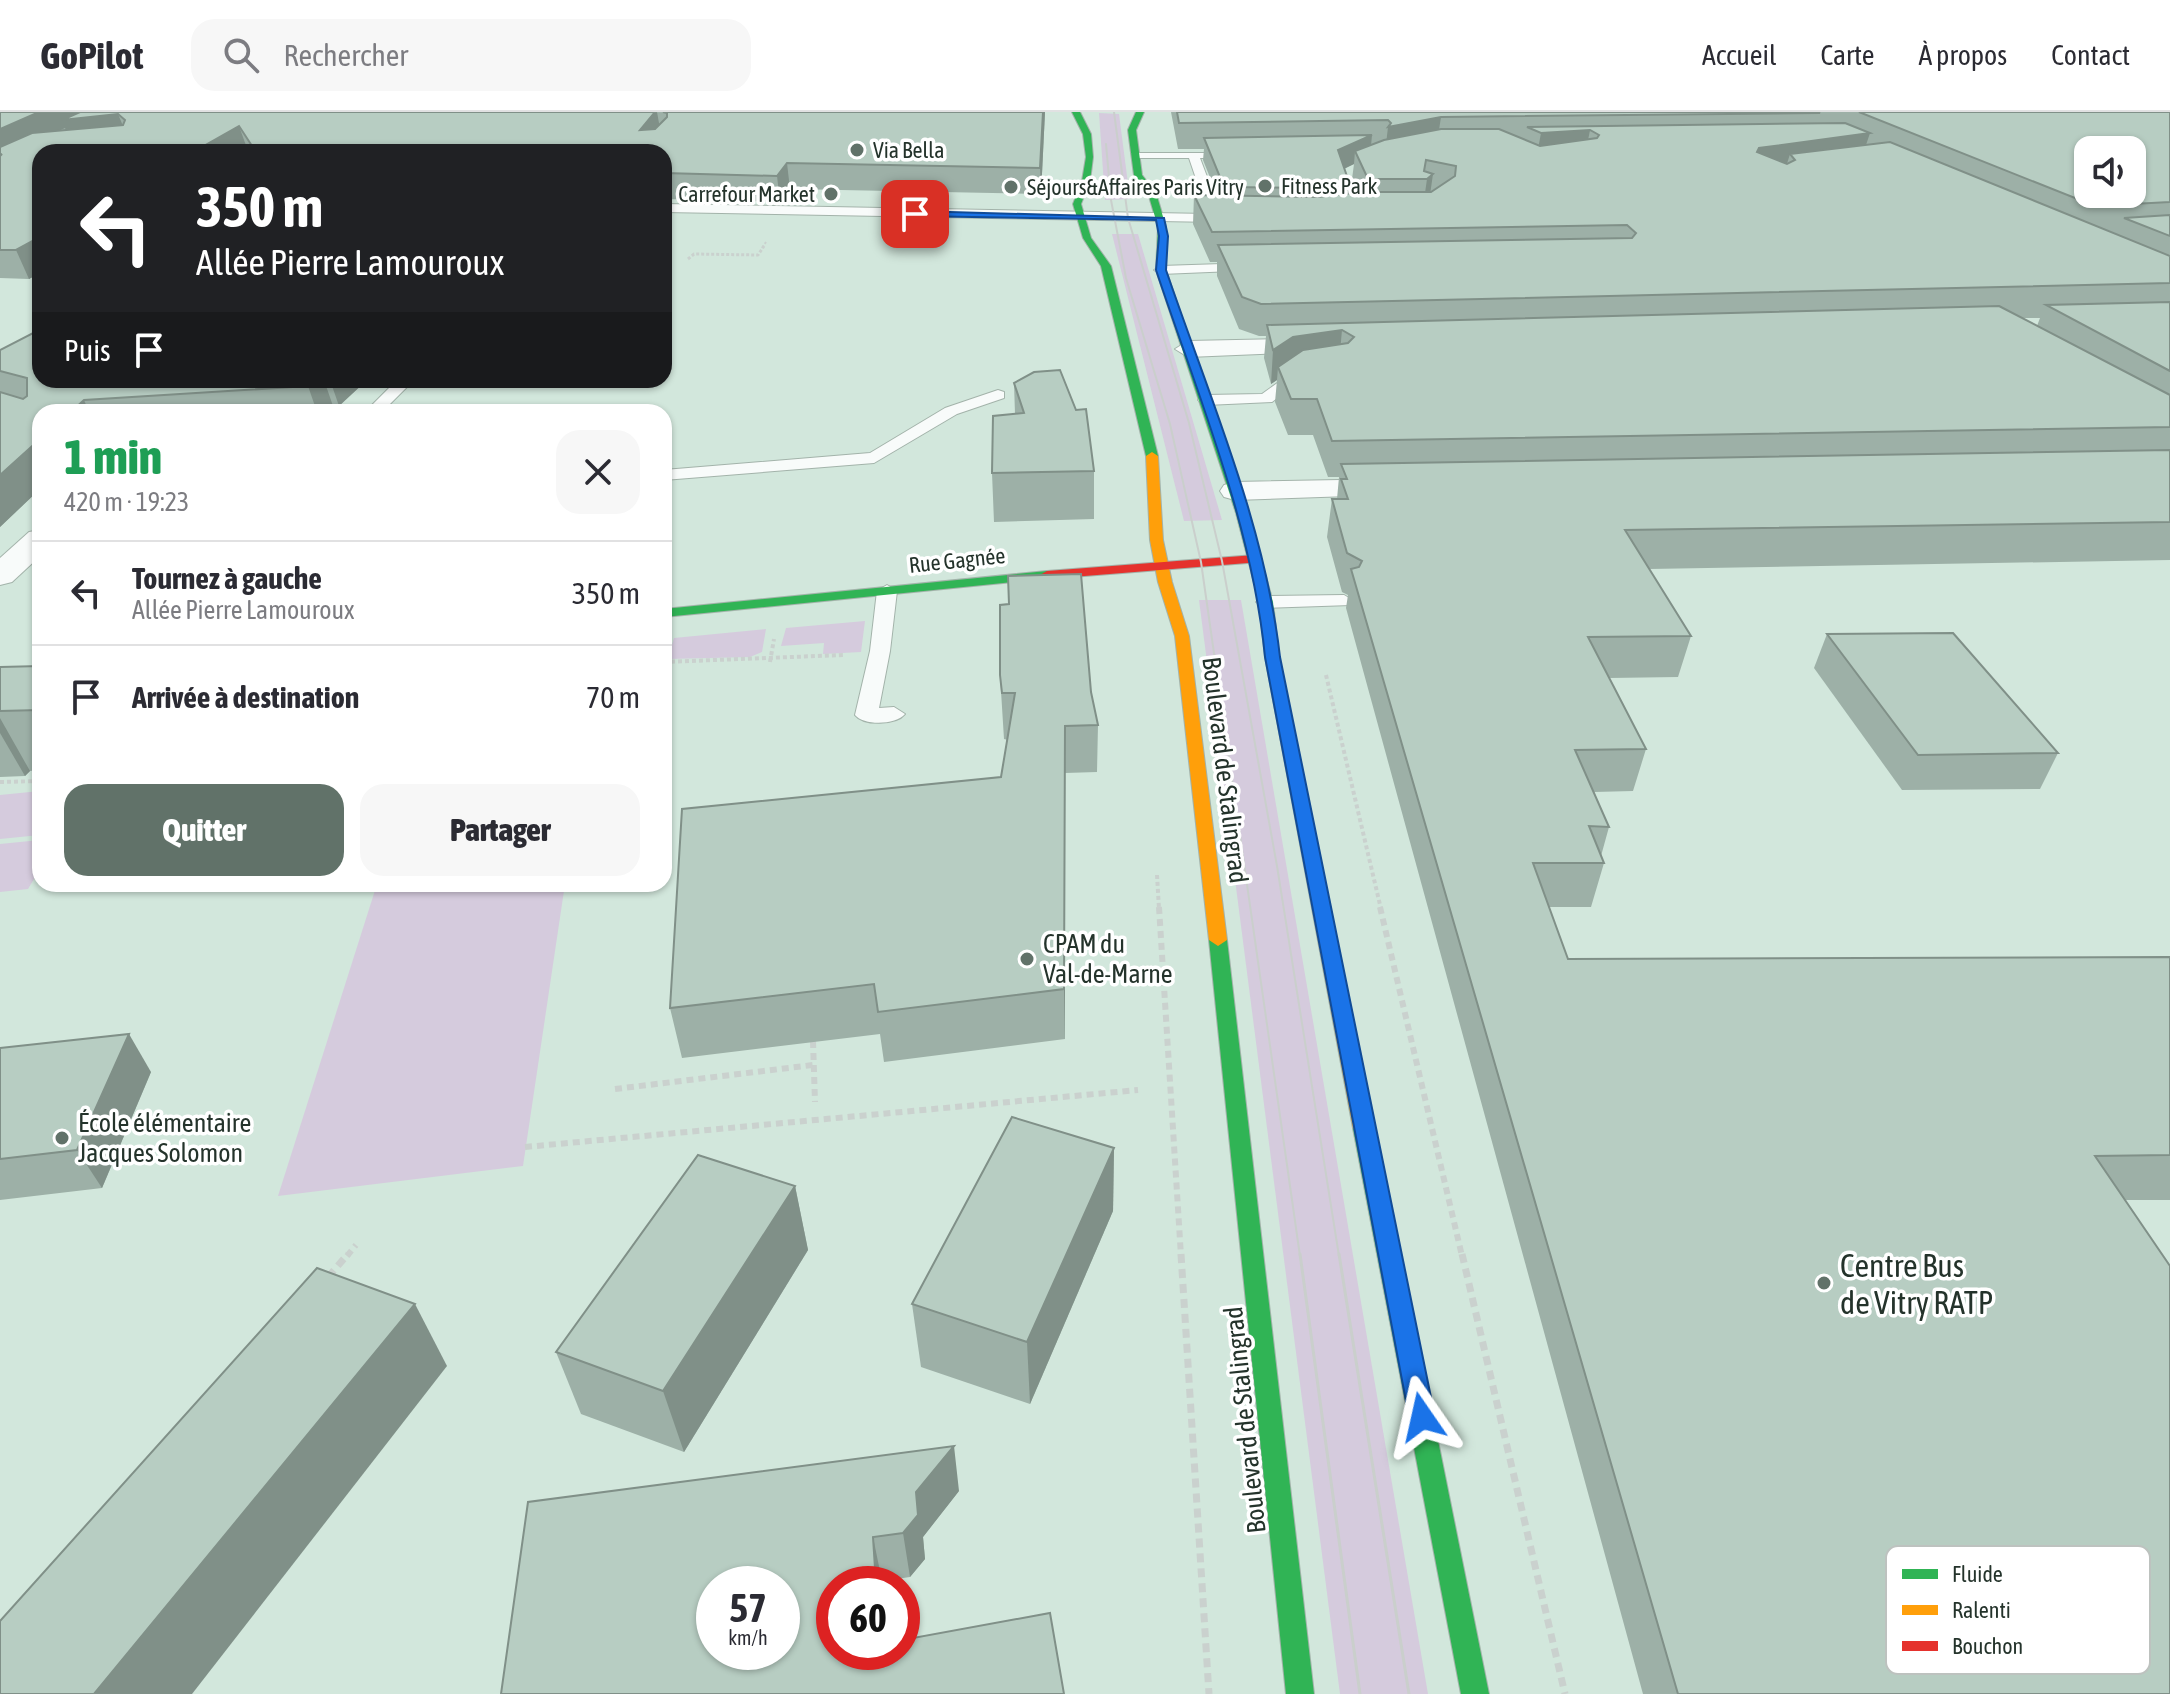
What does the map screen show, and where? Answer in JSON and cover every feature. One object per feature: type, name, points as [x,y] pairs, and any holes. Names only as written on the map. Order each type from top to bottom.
[{"type":"main road","points":[[1076,112],[1088,129],[1090,175],[1077,204],[1081,217]]},
{"type":"main road","points":[[1140,112],[1132,130],[1135,155],[1138,175],[1152,193],[1160,218],[1164,236],[1161,270],[1235,491],[1266,602],[1272,657],[1475,1694]]},
{"type":"main road","name":"Boulevard de Stalingrad","points":[[1081,217],[1087,238],[1106,266],[1141,407],[1157,480],[1153,509],[1168,605],[1182,636],[1201,772],[1300,1694]]},
{"type":"main road","name":"Rue Gagnée","points":[[672,612],[1161,565],[1255,559]]},
{"type":"street","points":[[1188,349],[1357,345]]},
{"type":"street","points":[[1235,491],[1419,488]]},
{"type":"street","points":[[0,575],[32,546]]},
{"type":"lane","points":[[1135,155],[1246,154]]},
{"type":"lane","points":[[1193,155],[1216,218]]},
{"type":"lane","points":[[672,208],[1238,218]]},
{"type":"lane","points":[[1161,270],[1268,267]]},
{"type":"lane","points":[[1206,400],[1266,399],[1295,377],[1324,373]]},
{"type":"lane","points":[[381,404],[398,388]]},
{"type":"lane","points":[[672,474],[874,458],[951,411],[998,395]]},
{"type":"lane","points":[[887,591],[880,651],[866,715],[894,714]]},
{"type":"lane","points":[[1266,602],[1344,601]]},
{"type":"path","points":[[688,259],[694,254],[758,255],[768,239]]},
{"type":"path","points":[[1307,602],[1349,761],[1565,1694]]},
{"type":"path","points":[[672,662],[850,655]]},
{"type":"path","points":[[0,782],[32,781]]},
{"type":"path","name":"Boulevard de Stalingrad","points":[[1156,866],[1209,1694]]},
{"type":"path","points":[[813,1041],[815,1102]]},
{"type":"path","points":[[615,1089],[813,1065]]},
{"type":"path","points":[[525,1147],[1138,1090]]},
{"type":"path","points":[[325,1280],[356,1245]]},
{"type":"shaded area","points":[[1099,113],[1119,114],[1130,199],[1105,200]]},
{"type":"shaded area","points":[[1112,234],[1138,234],[1222,520],[1184,521]]},
{"type":"shaded area","points":[[1199,600],[1241,600],[1428,1694],[1340,1694]]},
{"type":"shaded area","points":[[865,621],[861,652],[823,654],[824,643],[781,646],[786,628]]},
{"type":"shaded area","points":[[766,629],[762,652],[750,657],[672,659],[674,638]]},
{"type":"shaded area","points":[[32,792],[32,836],[0,839],[0,795]]},
{"type":"shaded area","points":[[32,841],[32,882],[28,889],[0,892],[0,844]]},
{"type":"shaded area","points":[[374,892],[564,892],[523,1166],[278,1196]]},
{"type":"building","points":[[0,112],[39,112],[0,129]]},
{"type":"building","points":[[80,112],[655,112],[640,130],[655,129],[667,117],[667,113],[663,112],[1043,112],[1040,168],[787,163],[777,176],[672,173],[672,144],[251,144],[239,126],[207,144],[32,144],[32,241],[16,250],[0,250],[0,147],[32,133],[123,125],[125,120],[118,114],[62,120]]},
{"type":"building","points":[[1177,112],[1820,113],[1441,117],[1388,127],[1391,123],[1388,120],[1179,123]]},
{"type":"building","points":[[1859,112],[2170,112],[2170,202],[2146,203],[2146,136],[2074,136],[2074,198]]},
{"type":"building","points":[[1845,123],[1870,133],[1759,148],[1757,152],[1787,164],[1795,160],[1790,154],[1890,142],[2170,256],[2170,283],[1261,304],[1242,297],[1218,245],[1632,238],[1636,233],[1627,225],[1212,232],[1194,195],[1318,197],[1362,192],[1431,192],[1455,176],[1456,166],[1426,160],[1424,171],[1433,174],[1427,179],[1368,179],[1355,151],[1384,140],[1441,129],[1499,129],[1540,146],[1597,138],[1599,135],[1590,130],[1541,133],[1527,127]]},
{"type":"building","points":[[1372,135],[1338,150],[1350,185],[1317,188],[1224,187],[1204,138]]},
{"type":"building","points":[[2170,215],[2170,236],[2124,218]]},
{"type":"building","points":[[2170,302],[2170,371],[2046,305]]},
{"type":"building","points":[[1999,306],[2170,395],[2170,427],[1332,441],[1317,399],[1291,399],[1278,367],[1303,350],[1348,343],[1354,337],[1342,330],[1293,337],[1273,350],[1267,325]]},
{"type":"building","points":[[32,334],[32,388],[276,388],[84,400],[80,404],[32,404],[32,446],[0,475],[0,392],[23,399],[27,396],[27,378],[0,371],[0,350]]},
{"type":"building","points":[[1060,370],[1076,410],[1086,409],[1094,471],[992,473],[993,416],[1024,413],[1014,383],[1034,372]]},
{"type":"building","name":"Centre Bus de Vitry RATP","points":[[2170,450],[2170,522],[1625,530],[1691,636],[1588,637],[1646,749],[1575,750],[1609,827],[1589,826],[1604,863],[1533,863],[1568,959],[2170,957],[2170,1155],[2095,1156],[2170,1266],[2170,1694],[1678,1694],[1351,569],[1359,567],[1362,561],[1347,553],[1332,499],[1348,499],[1341,479],[1347,479],[1341,464]]},
{"type":"building","points":[[1081,574],[1091,692],[1098,725],[1065,726],[1064,989],[878,1012],[874,984],[670,1008],[682,809],[1001,777],[1015,693],[1002,693],[1000,675],[1000,605],[1009,604],[1008,576]]},
{"type":"building","points":[[1953,633],[2058,753],[1918,755],[1827,634]]},
{"type":"building","points":[[32,666],[32,710],[0,711],[0,667]]},
{"type":"building","points":[[129,1034],[77,1150],[0,1159],[0,1048]]},
{"type":"building","points":[[1012,1117],[1114,1148],[1027,1342],[912,1304]]},
{"type":"building","points":[[698,1155],[795,1186],[663,1391],[556,1352]]},
{"type":"building","points":[[317,1268],[415,1304],[94,1694],[0,1694],[0,1621]]},
{"type":"building","points":[[954,1446],[916,1492],[918,1515],[903,1533],[873,1537],[875,1566],[816,1566],[816,1670],[920,1670],[920,1637],[1050,1613],[1064,1694],[501,1694],[528,1502]]},
{"type":"tram line","points":[[1114,112],[1128,218],[1189,423],[1222,561],[1277,866],[1339,1256]]},
{"type":"tram line","points":[[1106,144],[1111,200],[1126,278],[1170,424],[1201,562],[1300,1256]]},
{"type":"tram line","points":[[1300,1254],[1360,1694]]},
{"type":"tram line","points":[[1339,1254],[1409,1694]]},
{"type":"traffic: fast","points":[[1076,112],[1087,134],[1090,157],[1086,181],[1077,204],[1087,238],[1106,266],[1152,456]]},
{"type":"traffic: fast","points":[[1140,112],[1132,130],[1138,175],[1152,193],[1162,227],[1161,270],[1242,513],[1266,602],[1272,657],[1303,817]]},
{"type":"traffic: fast","points":[[672,612],[1047,575]]},
{"type":"traffic: fast","points":[[1218,940],[1300,1694]]},
{"type":"traffic: fast","points":[[1364,1128],[1475,1694]]},
{"type":"traffic: slow","points":[[1152,456],[1157,540],[1172,609],[1182,636],[1218,940]]},
{"type":"traffic: slow","points":[[1303,817],[1364,1128]]},
{"type":"traffic: jam","points":[[1047,575],[1255,559]]},
{"type":"place","name":"Via Bella","points":[[857,150]]},
{"type":"place","name":"Fitness Park","points":[[1265,186]]},
{"type":"place","name":"Séjours&Affaires Paris Vitry","points":[[1011,187]]},
{"type":"place","name":"Carrefour Market","points":[[831,194]]},
{"type":"place","name":"CPAM du Val-de-Marne","points":[[1027,959]]},
{"type":"place","name":"École élémentaire Jacques Solomon","points":[[62,1138]]},
{"type":"place","name":"Centre Bus de Vitry RATP","points":[[1824,1283]]},
{"type":"route","points":[[915,214],[1160,218],[1164,236],[1161,270],[1242,513],[1266,602],[1272,657],[1422,1417]]}]
